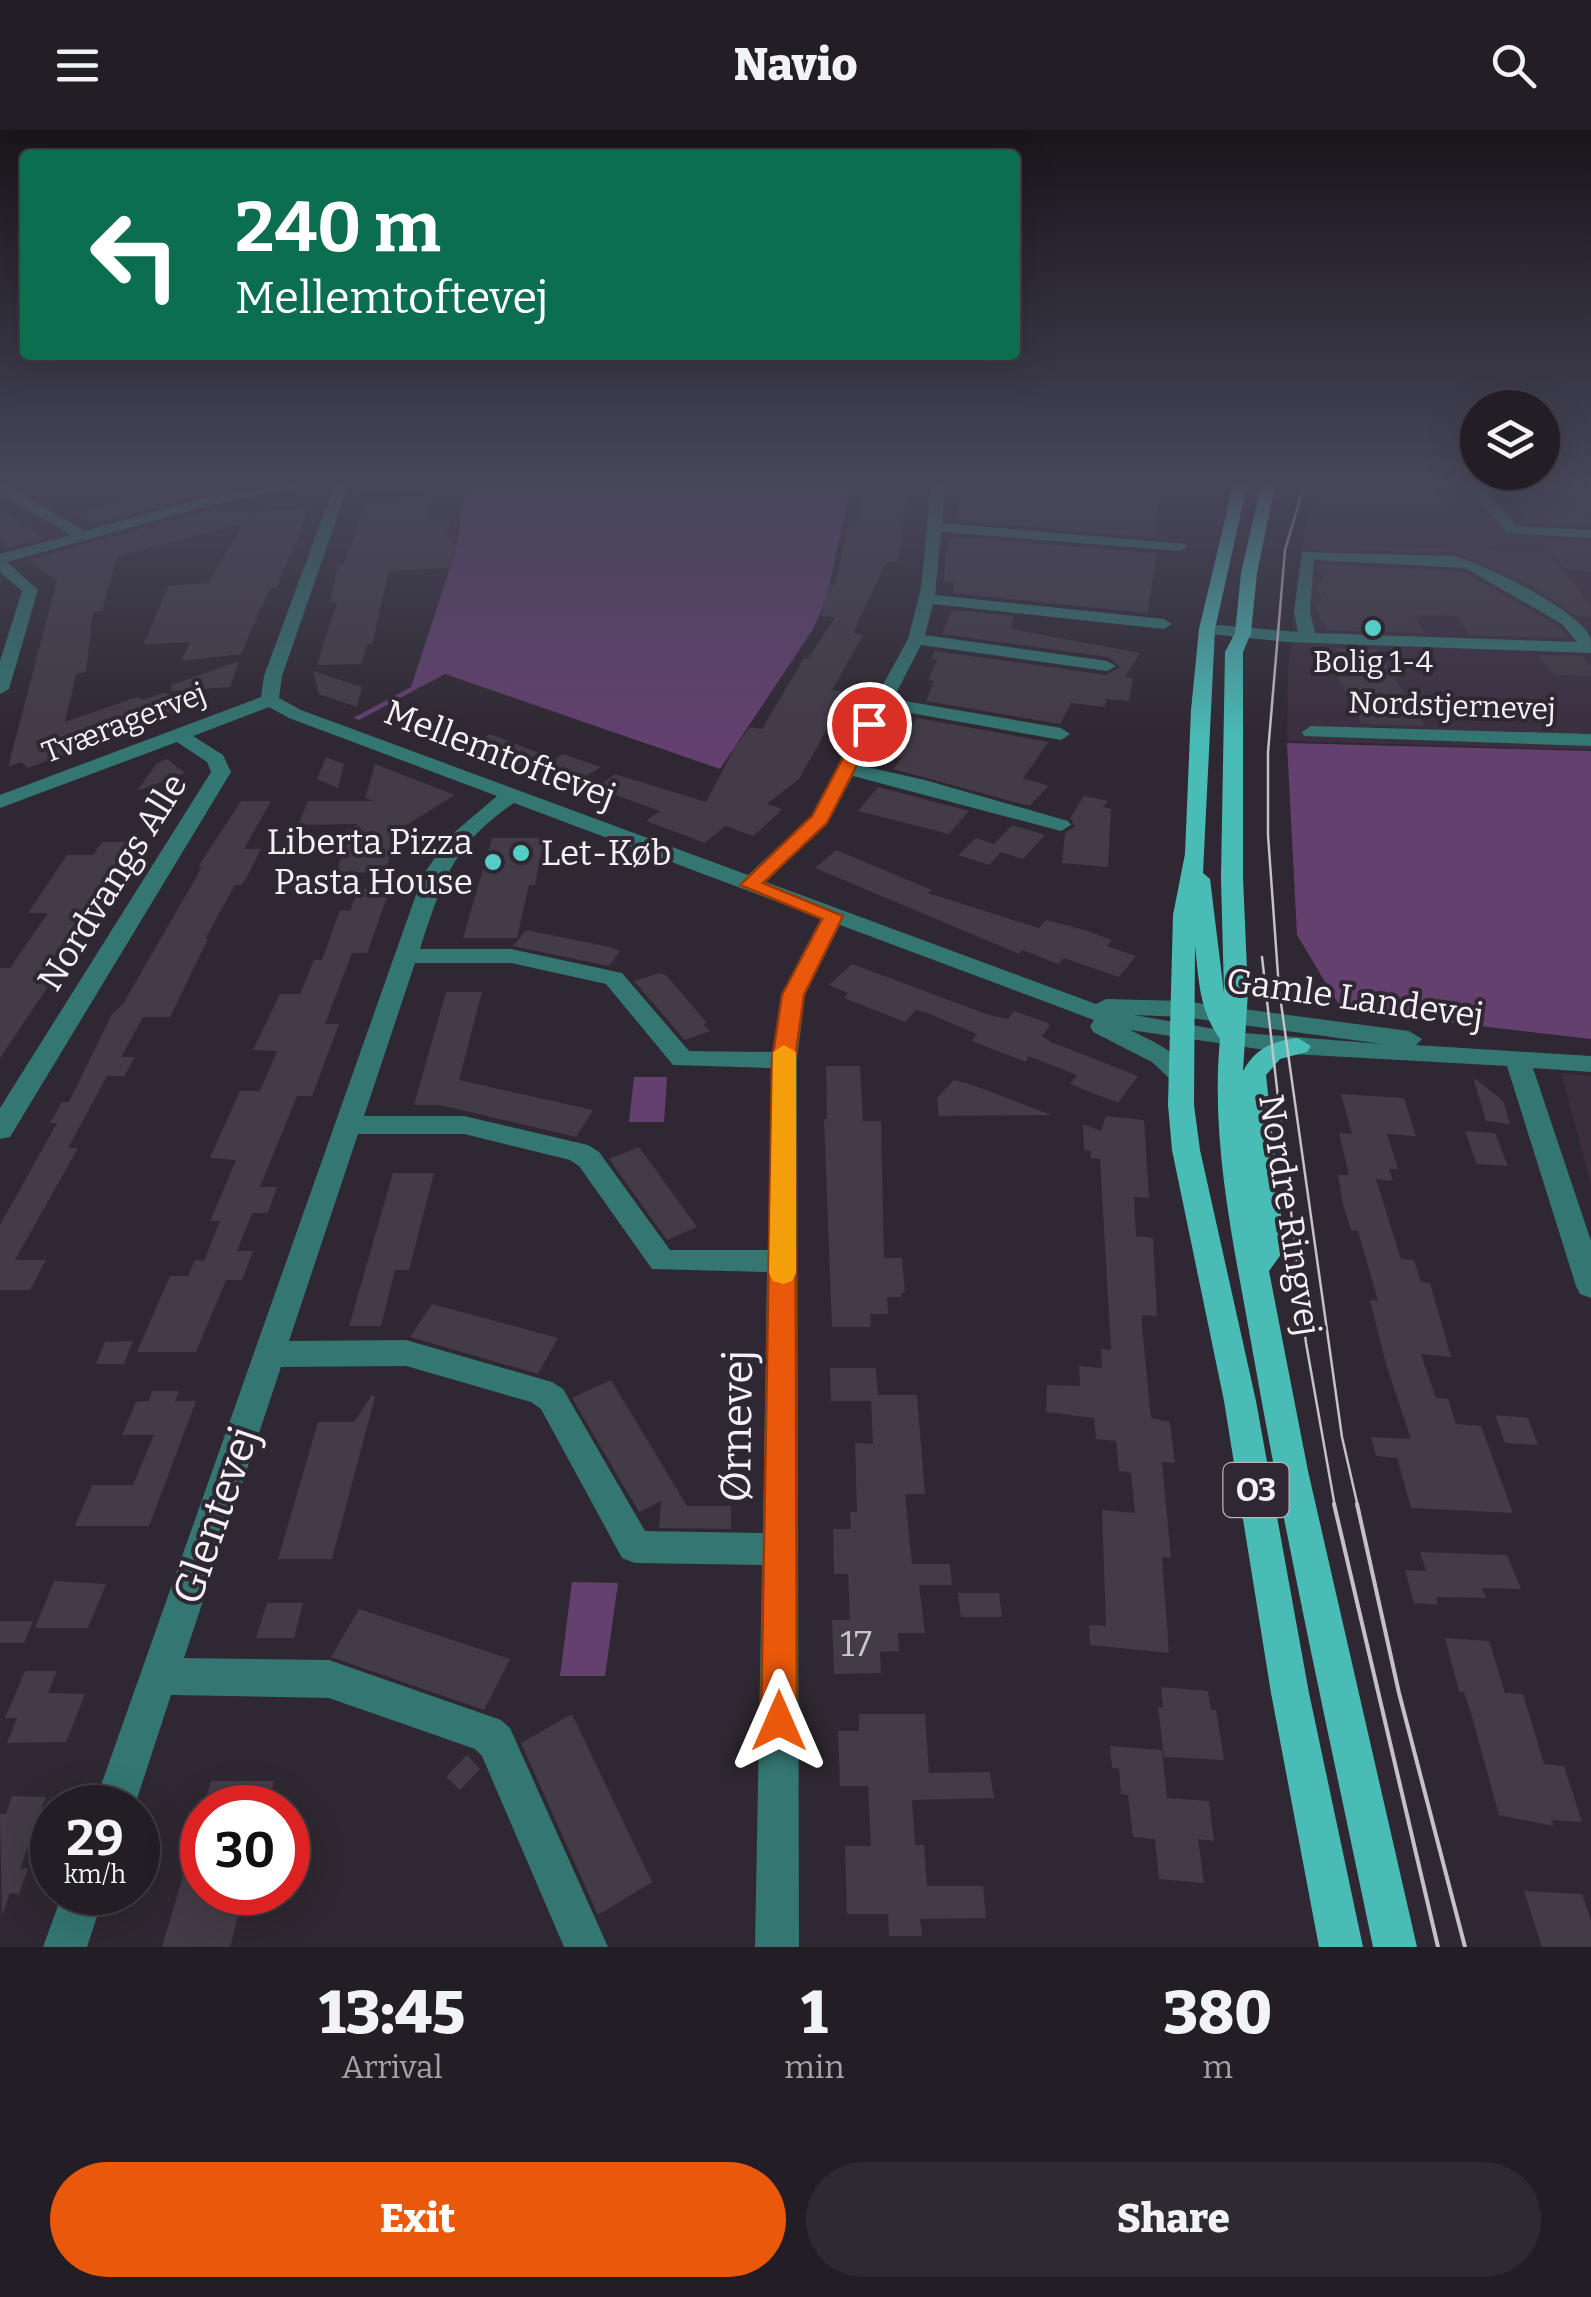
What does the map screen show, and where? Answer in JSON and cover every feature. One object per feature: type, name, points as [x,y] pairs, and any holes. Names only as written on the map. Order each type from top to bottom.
[{"type":"main road","points":[[1217,573],[1224,590],[1224,626],[1249,633],[1250,571]]},
{"type":"main road","name":"O3","points":[[1217,573],[1207,629],[1199,727],[1196,854],[1184,915],[1182,1075],[1186,1150],[1240,1401],[1290,1694],[1341,1947]]},
{"type":"main road","name":"Nordre Ringvej","points":[[1249,633],[1249,676],[1234,716],[1228,1098],[1236,1174],[1295,1489],[1396,1947]]},
{"type":"main road","points":[[1196,854],[1228,1023]]},
{"type":"main road","points":[[1254,1267],[1267,1253],[1267,1216],[1252,1076],[1259,1062],[1275,1048],[1298,1046]]},
{"type":"street","points":[[0,690],[30,590],[9,571]]},
{"type":"street","points":[[270,700],[273,676],[311,571]]},
{"type":"street","points":[[750,885],[820,819],[916,639],[930,571]]},
{"type":"street","name":"Nordstjernevej","points":[[1306,571],[1302,612],[1307,637]]},
{"type":"street","name":"Nordstjernevej","points":[[1479,571],[1571,624],[1591,648]]},
{"type":"street","points":[[927,599],[1164,624]]},
{"type":"street","name":"Nordstjernevej","points":[[1207,629],[1307,637],[1591,648]]},
{"type":"street","points":[[916,639],[1107,666]]},
{"type":"street","name":"Tværagervej","points":[[0,802],[270,700]]},
{"type":"street","name":"Mellemtoftevej","points":[[270,700],[295,714],[1044,996],[1114,1019],[1228,1023]]},
{"type":"street","points":[[881,702],[1061,734]]},
{"type":"street","name":"Nordstjernevej","points":[[1311,732],[1591,740]]},
{"type":"street","name":"Nordvangs Alle","points":[[0,1130],[221,772],[216,759],[179,735]]},
{"type":"street","points":[[848,769],[1061,825]]},
{"type":"street","name":"Glentevej","points":[[122,1785],[406,956],[445,856],[479,818],[512,795]]},
{"type":"street","name":"Ørnevej","points":[[778,1947],[784,1060],[793,995],[833,916]]},
{"type":"street","points":[[406,956],[511,956],[609,976],[617,980],[682,1059],[784,1060]]},
{"type":"street","name":"Mellemtoftevej","points":[[1044,996],[1162,1056],[1182,1075]]},
{"type":"street","name":"Gamle Landevej","points":[[1228,1023],[1298,1046],[1453,1057],[1517,1057]]},
{"type":"street","name":"Gamle Landevej","points":[[1228,1023],[1591,1064]]},
{"type":"street","points":[[1517,1057],[1591,1286]]},
{"type":"street","points":[[348,1125],[464,1125],[578,1152],[589,1159],[662,1262],[783,1262]]},
{"type":"street","points":[[270,1354],[401,1353],[540,1391],[552,1399],[635,1547],[780,1549]]},
{"type":"street","points":[[159,1676],[330,1679],[486,1734],[496,1742],[586,1947]]},
{"type":"street","points":[[65,1947],[76,1915]]},
{"type":"shaded area","points":[[449,571],[832,571],[826,600],[813,629],[720,769],[445,674],[359,720],[353,718],[411,687]]},
{"type":"shaded area","points":[[1298,571],[1591,571],[1591,750],[1287,741],[1288,670]]},
{"type":"shaded area","points":[[1287,743],[1591,751],[1591,1039],[1342,1010],[1297,935]]},
{"type":"shaded area","points":[[1561,1073],[1591,1076],[1591,1184]]},
{"type":"shaded area","points":[[634,1077],[667,1077],[664,1122],[629,1122]]},
{"type":"shaded area","points":[[572,1582],[618,1583],[605,1676],[560,1676]]},
{"type":"building","points":[[42,571],[113,571],[102,611],[93,612],[86,672],[76,674],[65,722],[137,697],[143,700],[165,692],[188,708],[165,716],[157,711],[108,729],[116,735],[28,768],[21,762],[8,767],[57,581]]},
{"type":"building","points":[[215,571],[283,571],[276,588],[270,588],[241,654],[181,661],[190,642],[144,644],[168,586],[208,583]]},
{"type":"building","points":[[337,571],[393,571],[389,571],[372,644],[367,644],[361,664],[317,665],[337,602],[330,602]]},
{"type":"building","points":[[838,571],[882,571],[853,633],[863,635],[832,690],[848,692],[799,779],[767,804],[782,809],[753,836],[725,826],[705,843],[646,821],[660,811],[596,788],[615,774],[706,802],[735,747],[750,727],[762,729],[804,658],[808,659],[835,617],[821,616],[829,584],[835,585]]},
{"type":"building","points":[[945,571],[1155,571],[1147,613],[953,593],[954,583],[944,582]]},
{"type":"building","points":[[1320,571],[1464,572],[1560,627],[1568,638],[1470,635],[1457,616],[1414,615],[1424,633],[1326,630],[1314,605],[1315,601],[1323,601],[1316,582],[1324,582]]},
{"type":"building","points":[[1497,571],[1564,571],[1591,605],[1591,617],[1576,616],[1531,586]]},
{"type":"building","points":[[952,610],[1013,616],[1011,629],[1140,653],[1125,677],[1133,678],[1129,701],[1106,699],[1105,707],[1071,703],[1060,724],[926,701],[934,681],[928,680],[937,659],[931,659],[935,651],[1106,675],[1120,667],[1108,657],[942,634]]},
{"type":"building","points":[[1336,648],[1376,649],[1425,726],[1362,724],[1337,676],[1350,677]]},
{"type":"building","points":[[1537,655],[1583,656],[1591,667],[1591,676],[1554,675]]},
{"type":"building","points":[[239,661],[230,687],[172,691],[171,685]]},
{"type":"building","points":[[313,671],[362,687],[357,707],[319,694]]},
{"type":"building","points":[[917,718],[1049,742],[1023,778],[1049,786],[1029,806],[893,769],[902,758],[888,756]]},
{"type":"building","points":[[490,734],[539,753],[515,768],[463,749]]},
{"type":"building","points":[[563,754],[601,767],[578,781],[541,768]]},
{"type":"building","points":[[326,757],[344,764],[338,788],[317,779]]},
{"type":"building","points":[[167,759],[185,773],[137,791],[157,763]]},
{"type":"building","points":[[375,764],[455,795],[400,829],[384,873],[336,872],[348,841],[330,841],[358,824],[298,825],[308,801],[374,801],[365,798]]},
{"type":"building","points":[[878,787],[969,811],[949,834],[858,811]]},
{"type":"building","points":[[1084,796],[1108,801],[1103,807],[1111,809],[1108,867],[1062,863],[1065,833],[1075,826],[1070,818]]},
{"type":"building","points":[[241,801],[271,801],[244,849],[261,849],[246,879],[235,885],[205,939],[170,1017],[143,1017],[121,1057],[135,1057],[124,1076],[107,1076],[68,1148],[78,1148],[15,1260],[46,1260],[30,1290],[0,1290],[0,1225],[57,1123],[50,1123],[62,1102],[69,1102],[112,1014],[123,1004],[202,867],[198,867]]},
{"type":"building","points":[[1012,825],[1045,835],[1023,859],[1001,852],[989,865],[958,855],[976,838],[994,844]]},
{"type":"building","points":[[492,838],[544,838],[535,885],[529,885],[517,938],[463,938]]},
{"type":"building","points":[[102,842],[142,842],[127,865],[119,865],[47,966],[62,966],[0,1058],[0,968],[10,968],[48,913],[28,913],[67,855],[93,855]]},
{"type":"building","points":[[836,850],[932,890],[928,893],[1039,928],[1046,920],[1085,930],[1112,940],[1107,946],[1136,956],[1119,977],[1064,958],[1058,964],[1022,950],[1019,954],[815,868]]},
{"type":"building","points":[[358,889],[381,889],[378,895],[388,895],[367,953],[352,953],[325,1024],[339,1024],[312,1096],[297,1096],[260,1187],[277,1187],[268,1213],[252,1213],[237,1251],[253,1251],[242,1280],[226,1280],[196,1352],[137,1352],[170,1276],[188,1276],[195,1260],[204,1261],[220,1221],[210,1221],[236,1160],[210,1158],[240,1091],[260,1091],[277,1051],[253,1050],[280,994],[300,994],[314,960],[322,960],[340,910],[350,911]]},
{"type":"building","points":[[526,930],[620,951],[609,966],[513,946]]},
{"type":"building","points":[[852,964],[989,1015],[1008,1019],[1014,1011],[1048,1023],[1050,1026],[1042,1036],[1051,1042],[1138,1076],[1118,1103],[1070,1084],[1077,1075],[1028,1056],[1026,1062],[972,1041],[977,1034],[925,1012],[916,1010],[905,1022],[844,998],[848,993],[829,985]]},
{"type":"building","points":[[659,973],[666,975],[710,1031],[685,1040],[634,981]]},
{"type":"building","points":[[446,992],[482,992],[459,1080],[593,1110],[576,1137],[440,1105],[414,1105]]},
{"type":"building","points":[[826,1066],[860,1066],[863,1121],[881,1121],[884,1258],[902,1258],[905,1293],[901,1297],[887,1297],[888,1314],[870,1314],[871,1327],[832,1327],[824,1119]]},
{"type":"building","points":[[1473,1077],[1503,1101],[1510,1124],[1486,1121]]},
{"type":"building","points":[[954,1080],[1051,1115],[939,1116],[937,1098]]},
{"type":"building","points":[[1341,1094],[1404,1098],[1416,1136],[1387,1134],[1398,1169],[1389,1169],[1393,1181],[1376,1179],[1401,1259],[1414,1260],[1421,1282],[1430,1283],[1451,1357],[1421,1354],[1436,1398],[1448,1399],[1456,1424],[1481,1426],[1513,1513],[1411,1508],[1397,1458],[1376,1456],[1371,1437],[1411,1439],[1386,1364],[1370,1300],[1378,1301],[1358,1231],[1351,1230],[1343,1204],[1338,1175],[1349,1175],[1339,1133],[1352,1134]]},
{"type":"building","points":[[1106,1116],[1144,1120],[1149,1198],[1134,1197],[1136,1236],[1153,1238],[1157,1316],[1142,1315],[1142,1327],[1151,1418],[1170,1422],[1175,1463],[1162,1462],[1171,1558],[1162,1557],[1169,1653],[1090,1645],[1089,1625],[1106,1626],[1102,1510],[1135,1513],[1131,1473],[1119,1471],[1116,1441],[1096,1439],[1094,1418],[1046,1412],[1047,1385],[1080,1386],[1079,1366],[1102,1368],[1101,1349],[1111,1350],[1100,1159],[1091,1158],[1091,1151],[1084,1150],[1083,1124],[1101,1131]]},
{"type":"building","points":[[1465,1131],[1495,1133],[1508,1166],[1477,1164]]},
{"type":"building","points":[[639,1147],[697,1227],[667,1240],[609,1159]]},
{"type":"building","points":[[393,1173],[434,1173],[409,1270],[395,1270],[381,1326],[349,1326]]},
{"type":"building","points":[[432,1304],[558,1338],[538,1374],[410,1337]]},
{"type":"building","points":[[133,1341],[124,1364],[96,1364],[105,1342]]},
{"type":"building","points":[[830,1368],[876,1368],[878,1395],[917,1395],[925,1494],[905,1494],[912,1564],[950,1564],[952,1585],[919,1585],[925,1633],[898,1633],[899,1651],[880,1652],[881,1673],[834,1674],[832,1620],[850,1620],[848,1574],[834,1574],[833,1529],[851,1529],[850,1512],[857,1512],[855,1443],[873,1444],[871,1401],[831,1401]]},
{"type":"building","points":[[611,1380],[687,1506],[731,1506],[731,1529],[659,1528],[661,1501],[639,1512],[572,1398]]},
{"type":"building","points":[[152,1391],[179,1391],[175,1401],[196,1401],[149,1526],[75,1526],[92,1485],[133,1485],[154,1435],[122,1435],[136,1402],[149,1401]]},
{"type":"building","points":[[372,1395],[375,1397],[332,1559],[278,1559],[318,1422],[354,1422]]},
{"type":"building","points":[[1495,1415],[1528,1418],[1538,1445],[1505,1443]]},
{"type":"building","points":[[1420,1552],[1507,1555],[1521,1589],[1482,1588],[1486,1598],[1436,1597],[1438,1605],[1414,1603],[1405,1570],[1426,1571]]},
{"type":"building","points":[[54,1581],[106,1584],[88,1628],[35,1628]]},
{"type":"building","points":[[958,1593],[999,1593],[1002,1617],[961,1617]]},
{"type":"building","points":[[267,1603],[303,1603],[294,1638],[256,1638]]},
{"type":"building","points":[[359,1609],[510,1659],[484,1710],[331,1657]]},
{"type":"building","points":[[0,1621],[33,1621],[24,1643],[0,1643]]},
{"type":"building","points":[[1445,1638],[1489,1641],[1505,1693],[1523,1694],[1544,1764],[1564,1766],[1582,1822],[1551,1820],[1554,1826],[1499,1815]]},
{"type":"building","points":[[25,1671],[57,1671],[48,1693],[85,1694],[66,1742],[7,1743],[17,1718],[5,1718]]},
{"type":"building","points":[[1161,1687],[1208,1691],[1211,1710],[1216,1710],[1224,1760],[1164,1757],[1158,1707],[1163,1707]]},
{"type":"building","points":[[572,1714],[652,1882],[598,1915],[521,1743]]},
{"type":"building","points":[[859,1714],[925,1714],[929,1773],[990,1772],[994,1798],[912,1800],[915,1845],[924,1845],[927,1886],[983,1886],[986,1918],[920,1919],[922,1936],[889,1936],[888,1914],[847,1914],[845,1846],[871,1846],[868,1786],[840,1786],[838,1731],[859,1731]]},
{"type":"building","points":[[1110,1746],[1162,1750],[1167,1798],[1209,1801],[1214,1841],[1198,1839],[1204,1883],[1159,1879],[1155,1839],[1133,1837],[1128,1795],[1121,1794],[1119,1768],[1112,1768]]},
{"type":"building","points":[[467,1755],[480,1769],[460,1790],[446,1777]]},
{"type":"building","points":[[211,1781],[274,1781],[273,1785],[210,1785]]},
{"type":"building","points":[[12,1796],[30,1797],[30,1841],[20,1869],[28,1868],[19,1894],[10,1893],[2,1916],[0,1814],[6,1814]]},
{"type":"building","points":[[180,1886],[180,1915],[238,1915],[230,1947],[162,1947]]},
{"type":"building","points":[[1524,1891],[1582,1894],[1591,1920],[1591,1947],[1542,1947]]},
{"type":"tram line","points":[[1283,571],[1268,752],[1268,835],[1279,989],[1342,1437],[1358,1507]]},
{"type":"tram line","points":[[1262,957],[1306,1343],[1335,1507]]},
{"type":"tram line","points":[[1334,1504],[1438,1947]]},
{"type":"tram line","points":[[1357,1504],[1399,1693],[1465,1947]]},
{"type":"slow traffic","points":[[783,1273],[784,1052]]},
{"type":"place","name":"Bolig 1-4","points":[[1373,628]]},
{"type":"place","name":"Let-Køb","points":[[521,853]]},
{"type":"place","name":"Liberta Pizza Pasta House","points":[[493,862]]},
{"type":"route","points":[[779,1721],[787,1015],[833,916],[750,885],[820,819],[869,724]]}]
